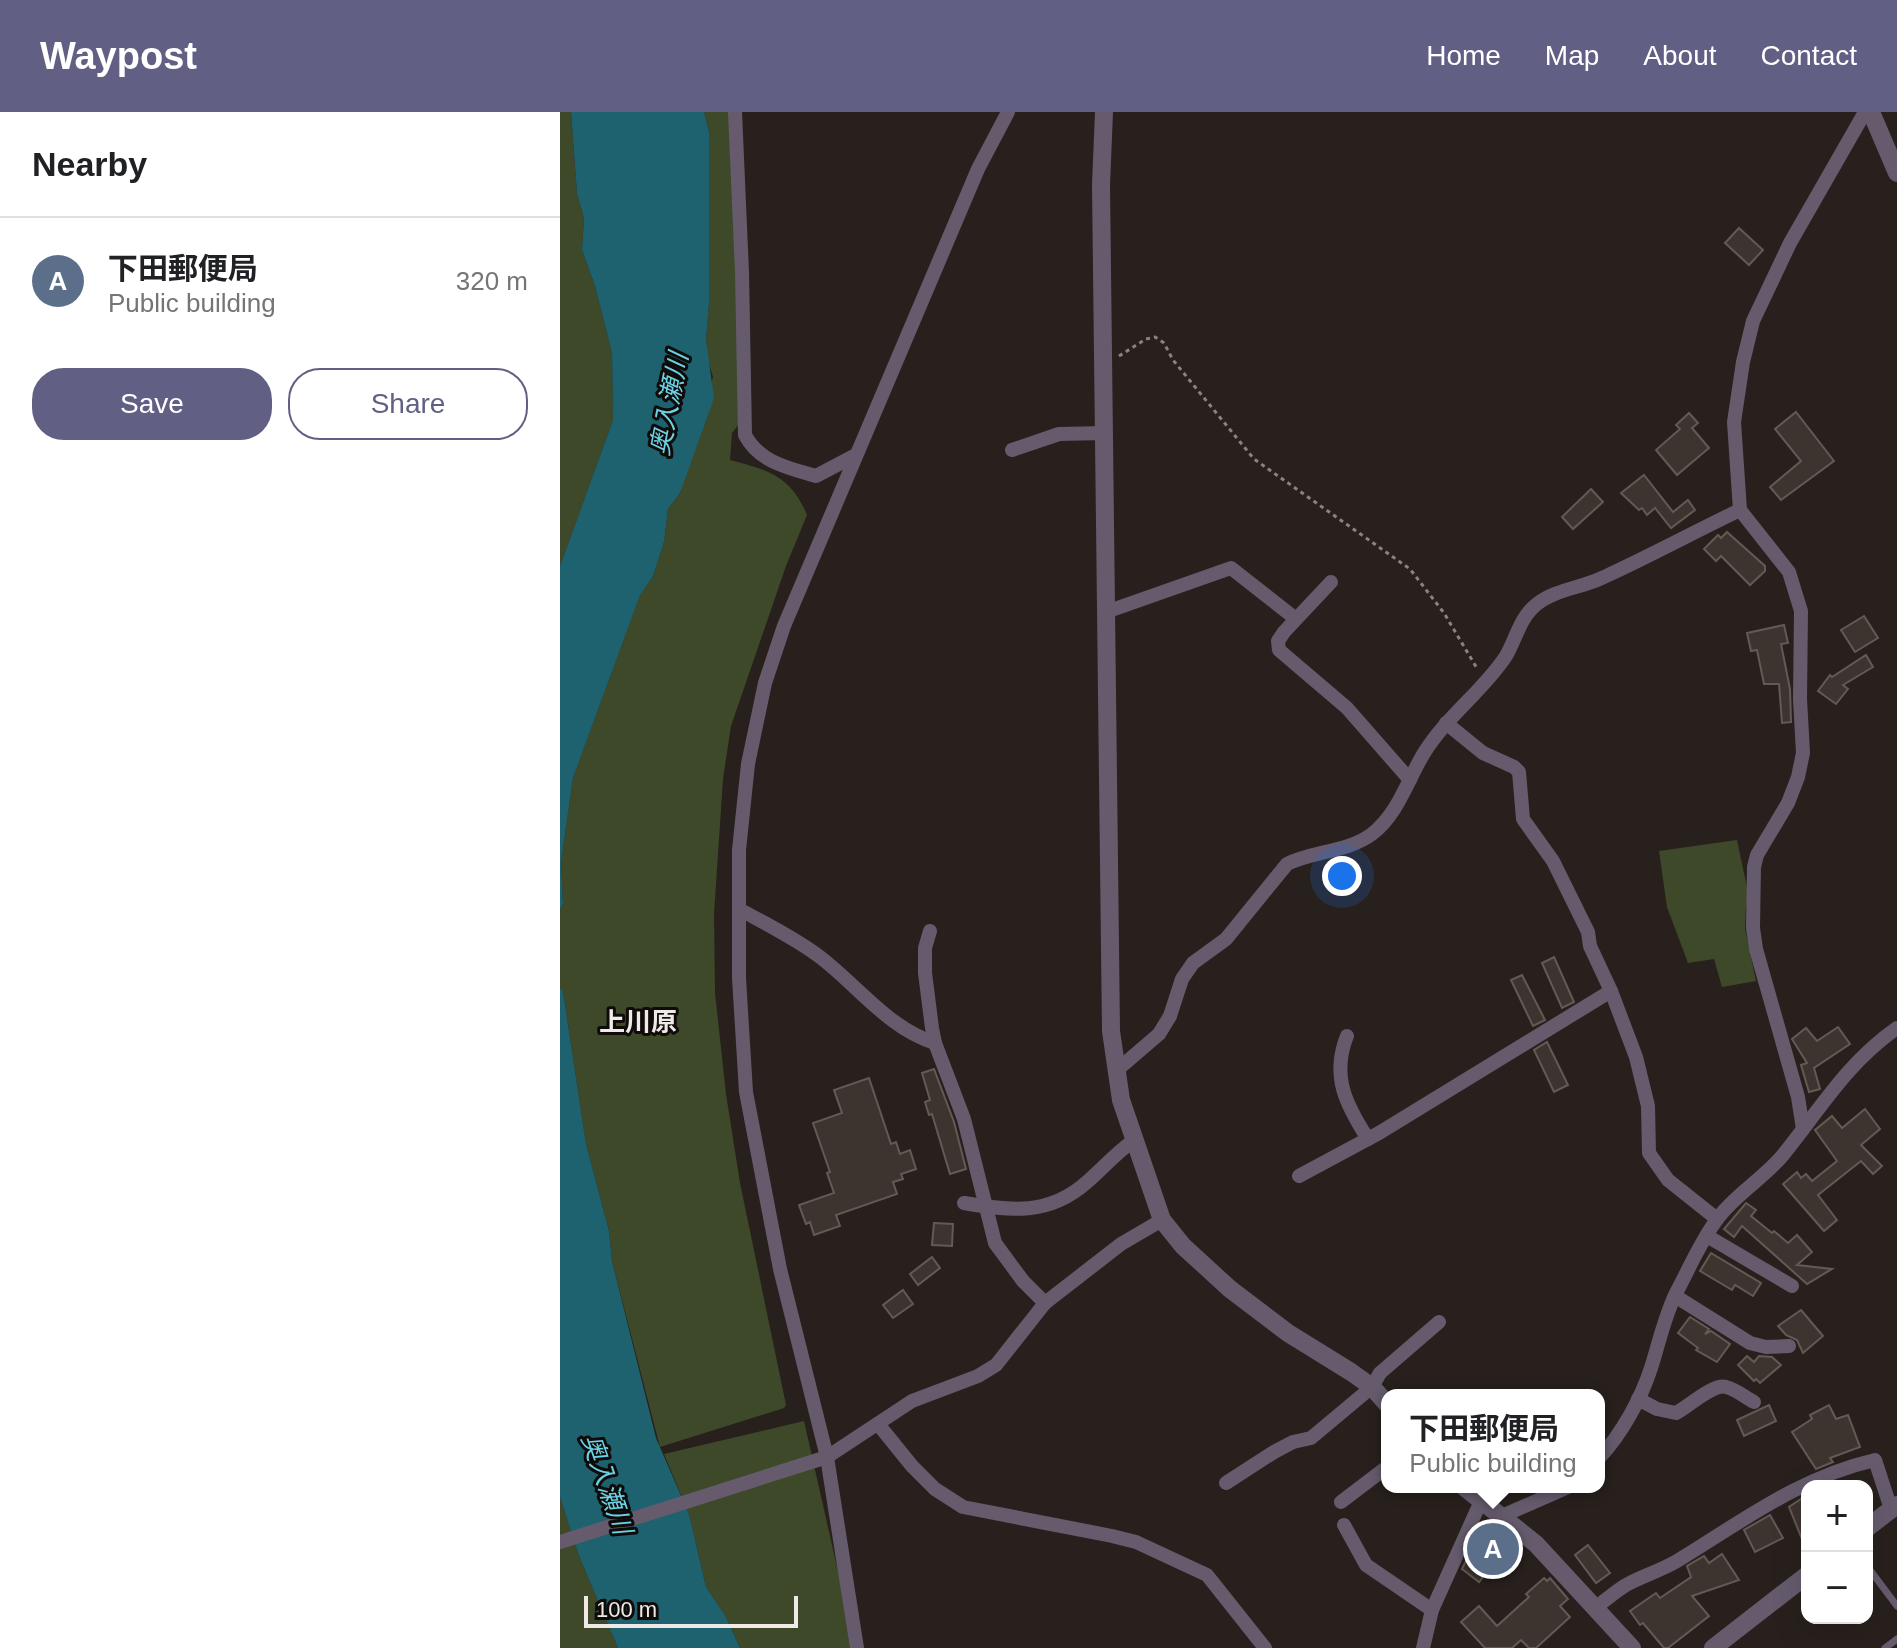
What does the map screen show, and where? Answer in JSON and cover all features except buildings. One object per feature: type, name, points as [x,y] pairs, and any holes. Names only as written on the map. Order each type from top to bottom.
[{"type":"street","points":[[735,112],[745,435],[752,448],[763,457],[816,476],[854,456]]},
{"type":"street","points":[[857,1648],[823,1458],[780,1269],[746,1092],[739,978],[739,850],[748,764],[765,683],[784,626],[978,169],[1008,112]]},
{"type":"street","points":[[1104,112],[1101,185],[1111,1031],[1121,1100],[1162,1220],[1183,1246],[1262,1315],[1372,1387],[1381,1397]]},
{"type":"street","points":[[1868,112],[1897,173]]},
{"type":"street","points":[[1803,1129],[1798,1097],[1756,949],[1753,928],[1753,881],[1757,855],[1788,803],[1803,753],[1801,611],[1789,572],[1740,510],[1734,422],[1753,321],[1790,243],[1868,112]]},
{"type":"street","points":[[1012,450],[1059,434],[1104,433]]},
{"type":"street","points":[[1116,1071],[1159,1034],[1170,1016],[1182,979],[1193,963],[1226,939],[1287,864],[1369,837],[1385,823],[1424,752],[1505,656],[1520,625],[1535,606],[1553,594],[1600,579],[1740,510]]},
{"type":"street","points":[[1106,612],[1231,568],[1296,619]]},
{"type":"street","points":[[1331,582],[1278,641],[1279,650],[1347,708],[1410,780]]},
{"type":"street","points":[[1446,723],[1483,753],[1519,772],[1523,819],[1553,861],[1588,932],[1590,946],[1611,991],[1645,1088],[1649,1153],[1668,1180],[1717,1219]]},
{"type":"street","points":[[739,909],[819,956],[899,1026],[935,1043]]},
{"type":"street","points":[[930,931],[925,948],[925,973],[935,1043],[964,1119],[995,1243],[1001,1254],[1045,1303]]},
{"type":"street","points":[[1299,1176],[1368,1139],[1611,991]]},
{"type":"street","points":[[1605,1452],[1638,1399],[1675,1296],[1717,1219],[1780,1159],[1843,1074],[1897,1028]]},
{"type":"street","points":[[1347,1036],[1339,1057],[1340,1081],[1368,1139]]},
{"type":"street","points":[[964,1203],[1015,1211],[1052,1203],[1086,1183],[1117,1152],[1133,1141]]},
{"type":"street","points":[[560,1542],[823,1458],[912,1401],[978,1376],[996,1365],[1045,1303],[1121,1244],[1162,1220]]},
{"type":"street","points":[[1707,1236],[1792,1286]]},
{"type":"street","points":[[1675,1296],[1750,1343],[1766,1347],[1789,1346]]},
{"type":"street","points":[[1226,1483],[1274,1452],[1293,1442],[1311,1438],[1372,1387],[1380,1373],[1439,1322]]},
{"type":"street","points":[[1638,1399],[1657,1409],[1676,1413],[1695,1403],[1711,1388],[1724,1385],[1754,1402]]},
{"type":"street","points":[[878,1424],[927,1482],[948,1500],[963,1507],[1136,1542],[1207,1575],[1265,1648]]},
{"type":"street","points":[[1596,1607],[1627,1584],[1675,1562],[1764,1506],[1816,1478],[1875,1460],[1894,1507],[1873,1523]]},
{"type":"street","points":[[1341,1502],[1381,1472]]},
{"type":"street","points":[[1471,1493],[1536,1544],[1632,1648]]},
{"type":"street","points":[[1502,1516],[1554,1493]]},
{"type":"street","points":[[1423,1648],[1432,1610],[1481,1501]]},
{"type":"street","points":[[1344,1525],[1366,1565],[1432,1610]]},
{"type":"street","points":[[1713,1648],[1801,1580]]},
{"type":"lane","points":[[1873,1574],[1897,1606]]},
{"type":"lane","points":[[1885,1648],[1897,1639]]},
{"type":"path","points":[[1103,366],[1146,339],[1155,337],[1164,343],[1173,360],[1254,459],[1410,569],[1444,613],[1485,680]]},
{"type":"green space","points":[[560,112],[571,112],[577,194],[584,218],[582,250],[595,286],[612,353],[613,420],[560,566]]},
{"type":"green space","points":[[704,112],[729,112],[739,424],[732,433],[730,460],[756,467],[786,483],[807,515],[786,566],[731,726],[723,779],[714,914],[715,993],[726,1094],[740,1183],[786,1405],[660,1447],[612,1261],[609,1231],[586,1144],[563,991],[560,988],[561,863],[573,778],[640,594],[653,576],[664,542],[668,509],[680,493],[713,377],[706,340],[709,303],[709,132]]},
{"type":"green space","points":[[1737,840],[1749,897],[1745,929],[1756,981],[1722,987],[1714,959],[1688,963],[1667,907],[1659,851]]},
{"type":"green space","points":[[804,1421],[839,1576],[850,1648],[740,1648],[725,1615],[706,1587],[689,1514],[664,1454]]},
{"type":"green space","points":[[560,1497],[579,1556],[618,1648],[560,1648]]},
{"type":"water","name":"奥入瀬川","points":[[571,112],[704,112],[709,132],[709,303],[706,340],[714,398],[680,493],[668,509],[664,542],[653,576],[640,595],[573,778],[561,863],[563,904],[560,910],[560,566],[613,420],[612,353],[595,286],[582,250],[584,218],[577,194]]},
{"type":"water","name":"奥入瀬川","points":[[560,988],[563,991],[586,1144],[656,1438],[689,1514],[706,1587],[725,1615],[740,1648],[618,1648],[579,1556],[560,1497]]},
{"type":"place","name":"下田郵便局","points":[[1493,1549]]},
{"type":"district","name":"上川原","points":[[638,1022]]}]
